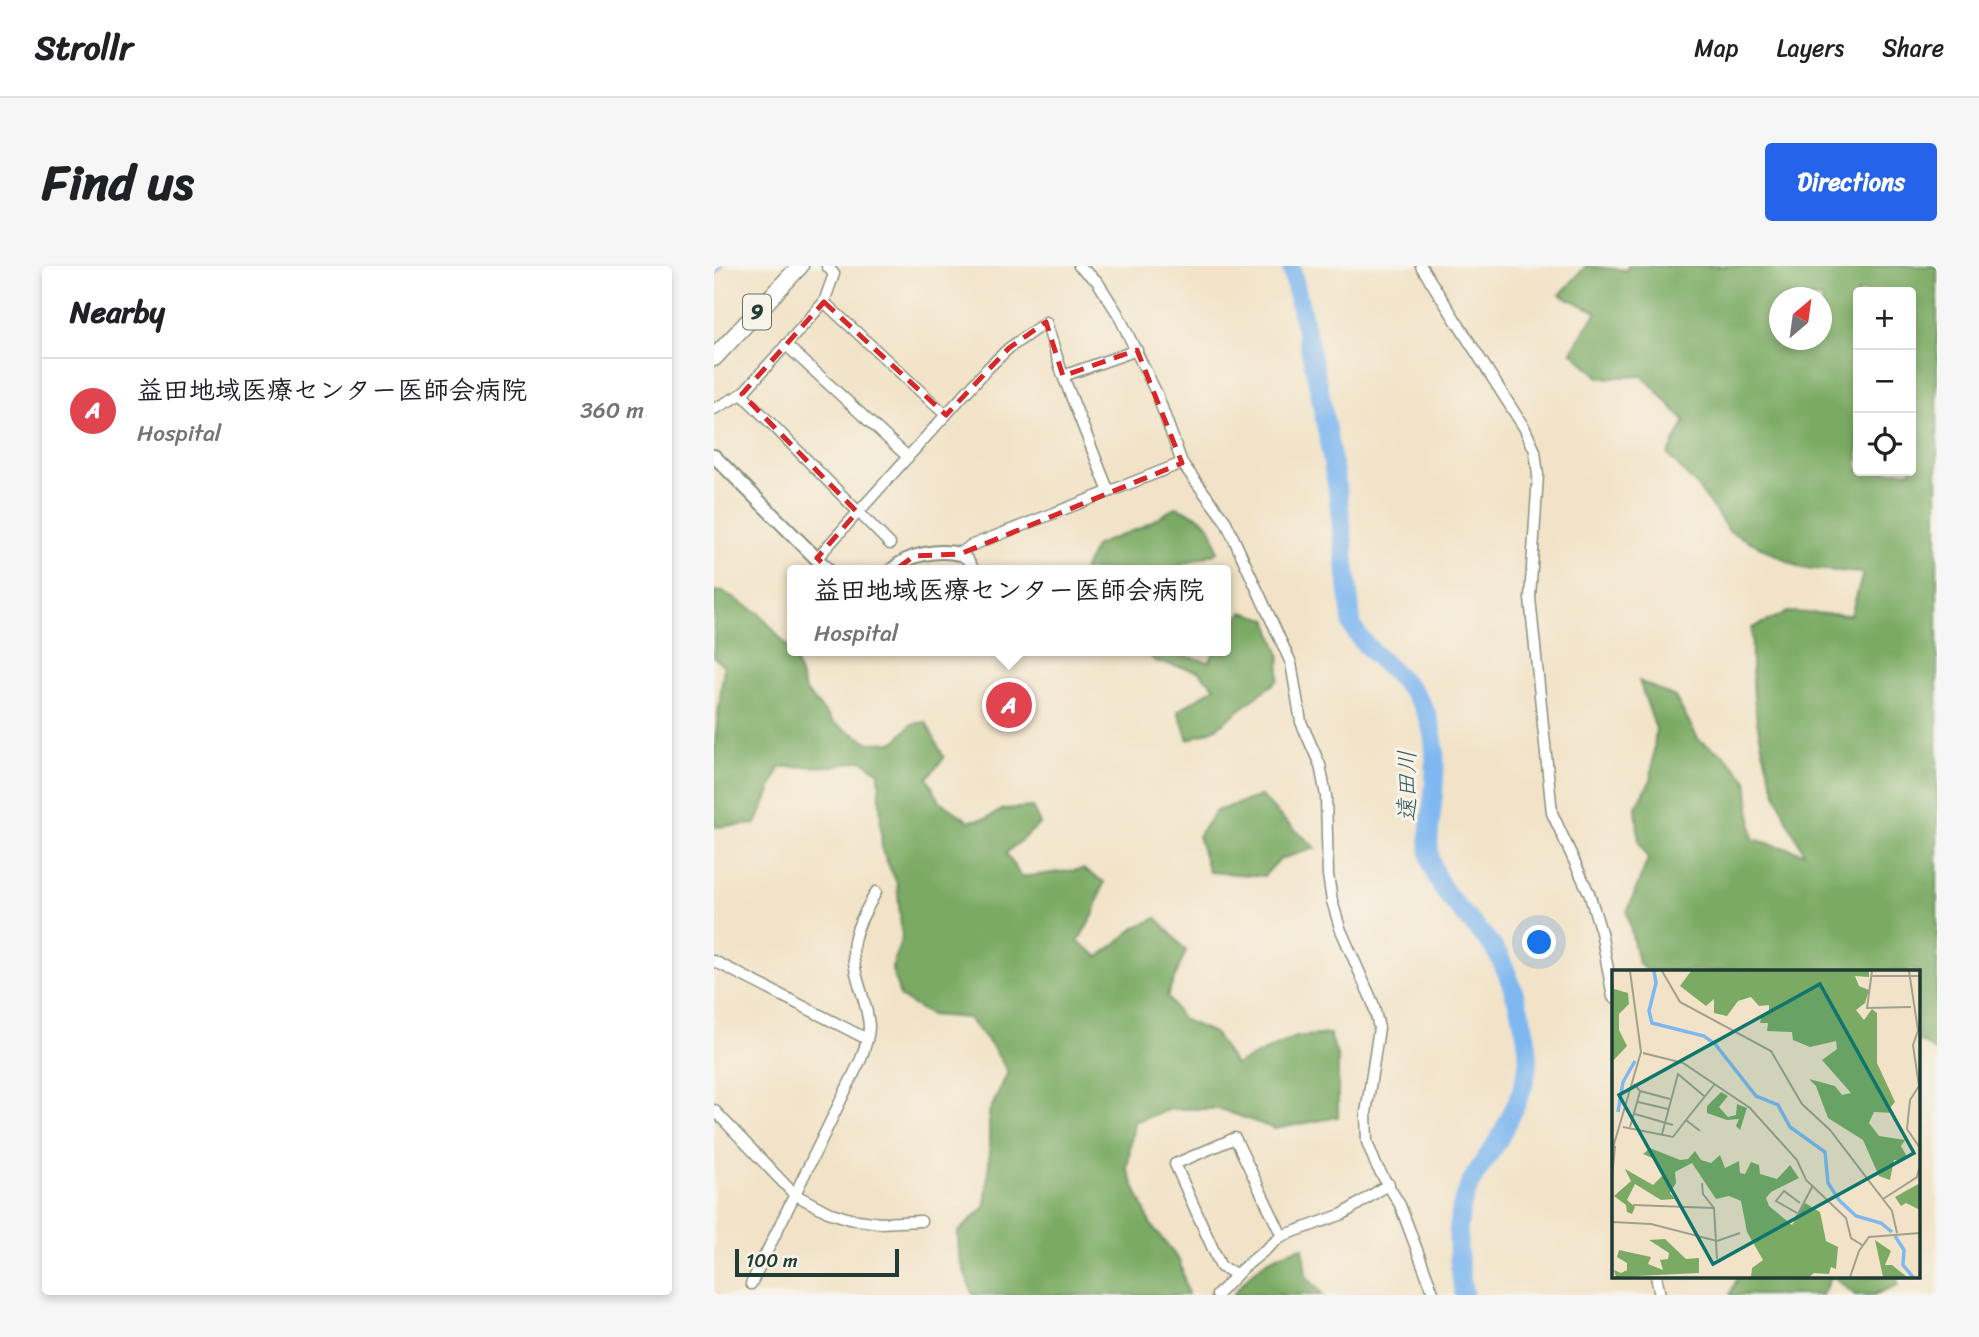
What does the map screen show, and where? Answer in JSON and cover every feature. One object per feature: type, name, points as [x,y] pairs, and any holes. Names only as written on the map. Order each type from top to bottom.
[{"type":"highway","name":"9","points":[[714,358],[800,266]]},
{"type":"street","points":[[714,409],[742,394],[824,302],[834,274],[827,266]]},
{"type":"street","points":[[1079,266],[1097,281],[1137,350],[1157,394],[1182,463],[1226,522],[1291,663],[1301,722],[1320,765],[1326,796],[1328,875],[1332,901],[1340,928],[1373,1003],[1379,1027],[1366,1113],[1367,1142],[1376,1165],[1400,1205],[1434,1295]]},
{"type":"street","points":[[1422,266],[1525,429],[1535,451],[1538,475],[1530,598],[1552,813],[1593,906],[1601,932],[1612,992]]},
{"type":"street","points":[[824,302],[946,415]]},
{"type":"street","points":[[817,558],[1009,348],[1046,322],[1063,376],[1109,492]]},
{"type":"street","points":[[786,345],[908,457]]},
{"type":"street","points":[[1063,376],[1137,350]]},
{"type":"street","points":[[742,394],[890,544]]},
{"type":"street","points":[[714,456],[823,565]]},
{"type":"street","points":[[960,554],[970,546],[1182,463]]},
{"type":"street","points":[[897,565],[914,556],[950,552],[960,554],[971,565]]},
{"type":"street","points":[[751,1283],[861,1059],[869,1026],[855,967],[853,945],[856,931],[876,892]]},
{"type":"street","points":[[714,961],[867,1039]]},
{"type":"street","points":[[714,1110],[794,1194],[828,1212],[850,1219],[880,1223],[921,1221]]},
{"type":"street","points":[[1237,1274],[1222,1267],[1175,1164],[1234,1139],[1282,1236]]},
{"type":"street","points":[[1217,1295],[1237,1274],[1282,1236],[1343,1214],[1389,1184]]},
{"type":"highlighted area","points":[[824,302],[946,415],[1009,348],[1046,322],[1063,376],[1137,350],[1182,463],[960,554],[914,556],[859,597],[817,558],[857,512],[742,394]]},
{"type":"green space","points":[[1586,266],[1626,270],[1628,266],[1937,266],[1937,1052],[1920,1041],[1920,970],[1646,970],[1638,963],[1627,912],[1648,859],[1639,842],[1636,807],[1651,780],[1656,729],[1639,681],[1675,697],[1699,740],[1724,755],[1747,780],[1753,839],[1804,853],[1780,804],[1761,739],[1752,674],[1752,628],[1788,612],[1851,615],[1863,573],[1801,568],[1729,531],[1697,486],[1668,455],[1685,421],[1643,376],[1600,378],[1571,351],[1597,312],[1560,295]]},
{"type":"green space","points":[[1176,507],[1206,522],[1218,552],[1182,565],[1086,565],[1096,545],[1140,528]]},
{"type":"green space","points":[[714,591],[723,592],[759,613],[787,646],[787,656],[794,656],[805,690],[834,723],[870,743],[895,742],[912,724],[926,722],[944,758],[927,778],[940,801],[969,821],[987,818],[1004,809],[1032,807],[1040,824],[1006,853],[1021,877],[1083,869],[1104,882],[1093,916],[1078,941],[1099,957],[1136,927],[1157,918],[1186,951],[1167,996],[1182,1019],[1214,1033],[1235,1065],[1295,1037],[1330,1034],[1338,1059],[1338,1117],[1275,1129],[1220,1109],[1171,1109],[1134,1122],[1127,1169],[1150,1223],[1180,1262],[1188,1295],[973,1295],[959,1256],[958,1232],[985,1207],[989,1164],[989,1113],[1008,1072],[992,1046],[968,1018],[930,1015],[900,997],[892,968],[902,937],[897,883],[882,851],[879,772],[862,760],[835,766],[780,767],[756,824],[714,827],[714,749],[724,666],[714,657]]},
{"type":"green space","points":[[1243,612],[1267,619],[1280,656],[1278,680],[1215,729],[1188,740],[1178,711],[1215,687],[1198,671],[1155,661],[1150,656],[1186,656],[1209,662],[1212,656],[1231,656],[1231,625]]},
{"type":"green space","points":[[1261,796],[1316,848],[1280,859],[1264,876],[1209,872],[1198,836],[1216,811]]},
{"type":"green space","points":[[1303,1247],[1306,1276],[1323,1295],[1233,1295],[1263,1264],[1281,1254]]},
{"type":"green space","points":[[1737,1278],[1830,1278],[1822,1295],[1730,1295]]},
{"type":"green space","points":[[1835,1278],[1897,1278],[1898,1285],[1873,1295],[1855,1295]]},
{"type":"waterway","points":[[714,275],[722,266]]},
{"type":"waterway","name":"遠田川","points":[[1291,266],[1319,388],[1338,493],[1352,626],[1370,650],[1414,693],[1429,720],[1435,753],[1429,839],[1434,871],[1447,895],[1499,957],[1506,970],[1526,1036],[1528,1062],[1519,1096],[1503,1131],[1472,1180],[1463,1203],[1458,1242],[1464,1295]]},
{"type":"place","name":"益田地域医療センター医師会病院","points":[[1009,705]]}]
